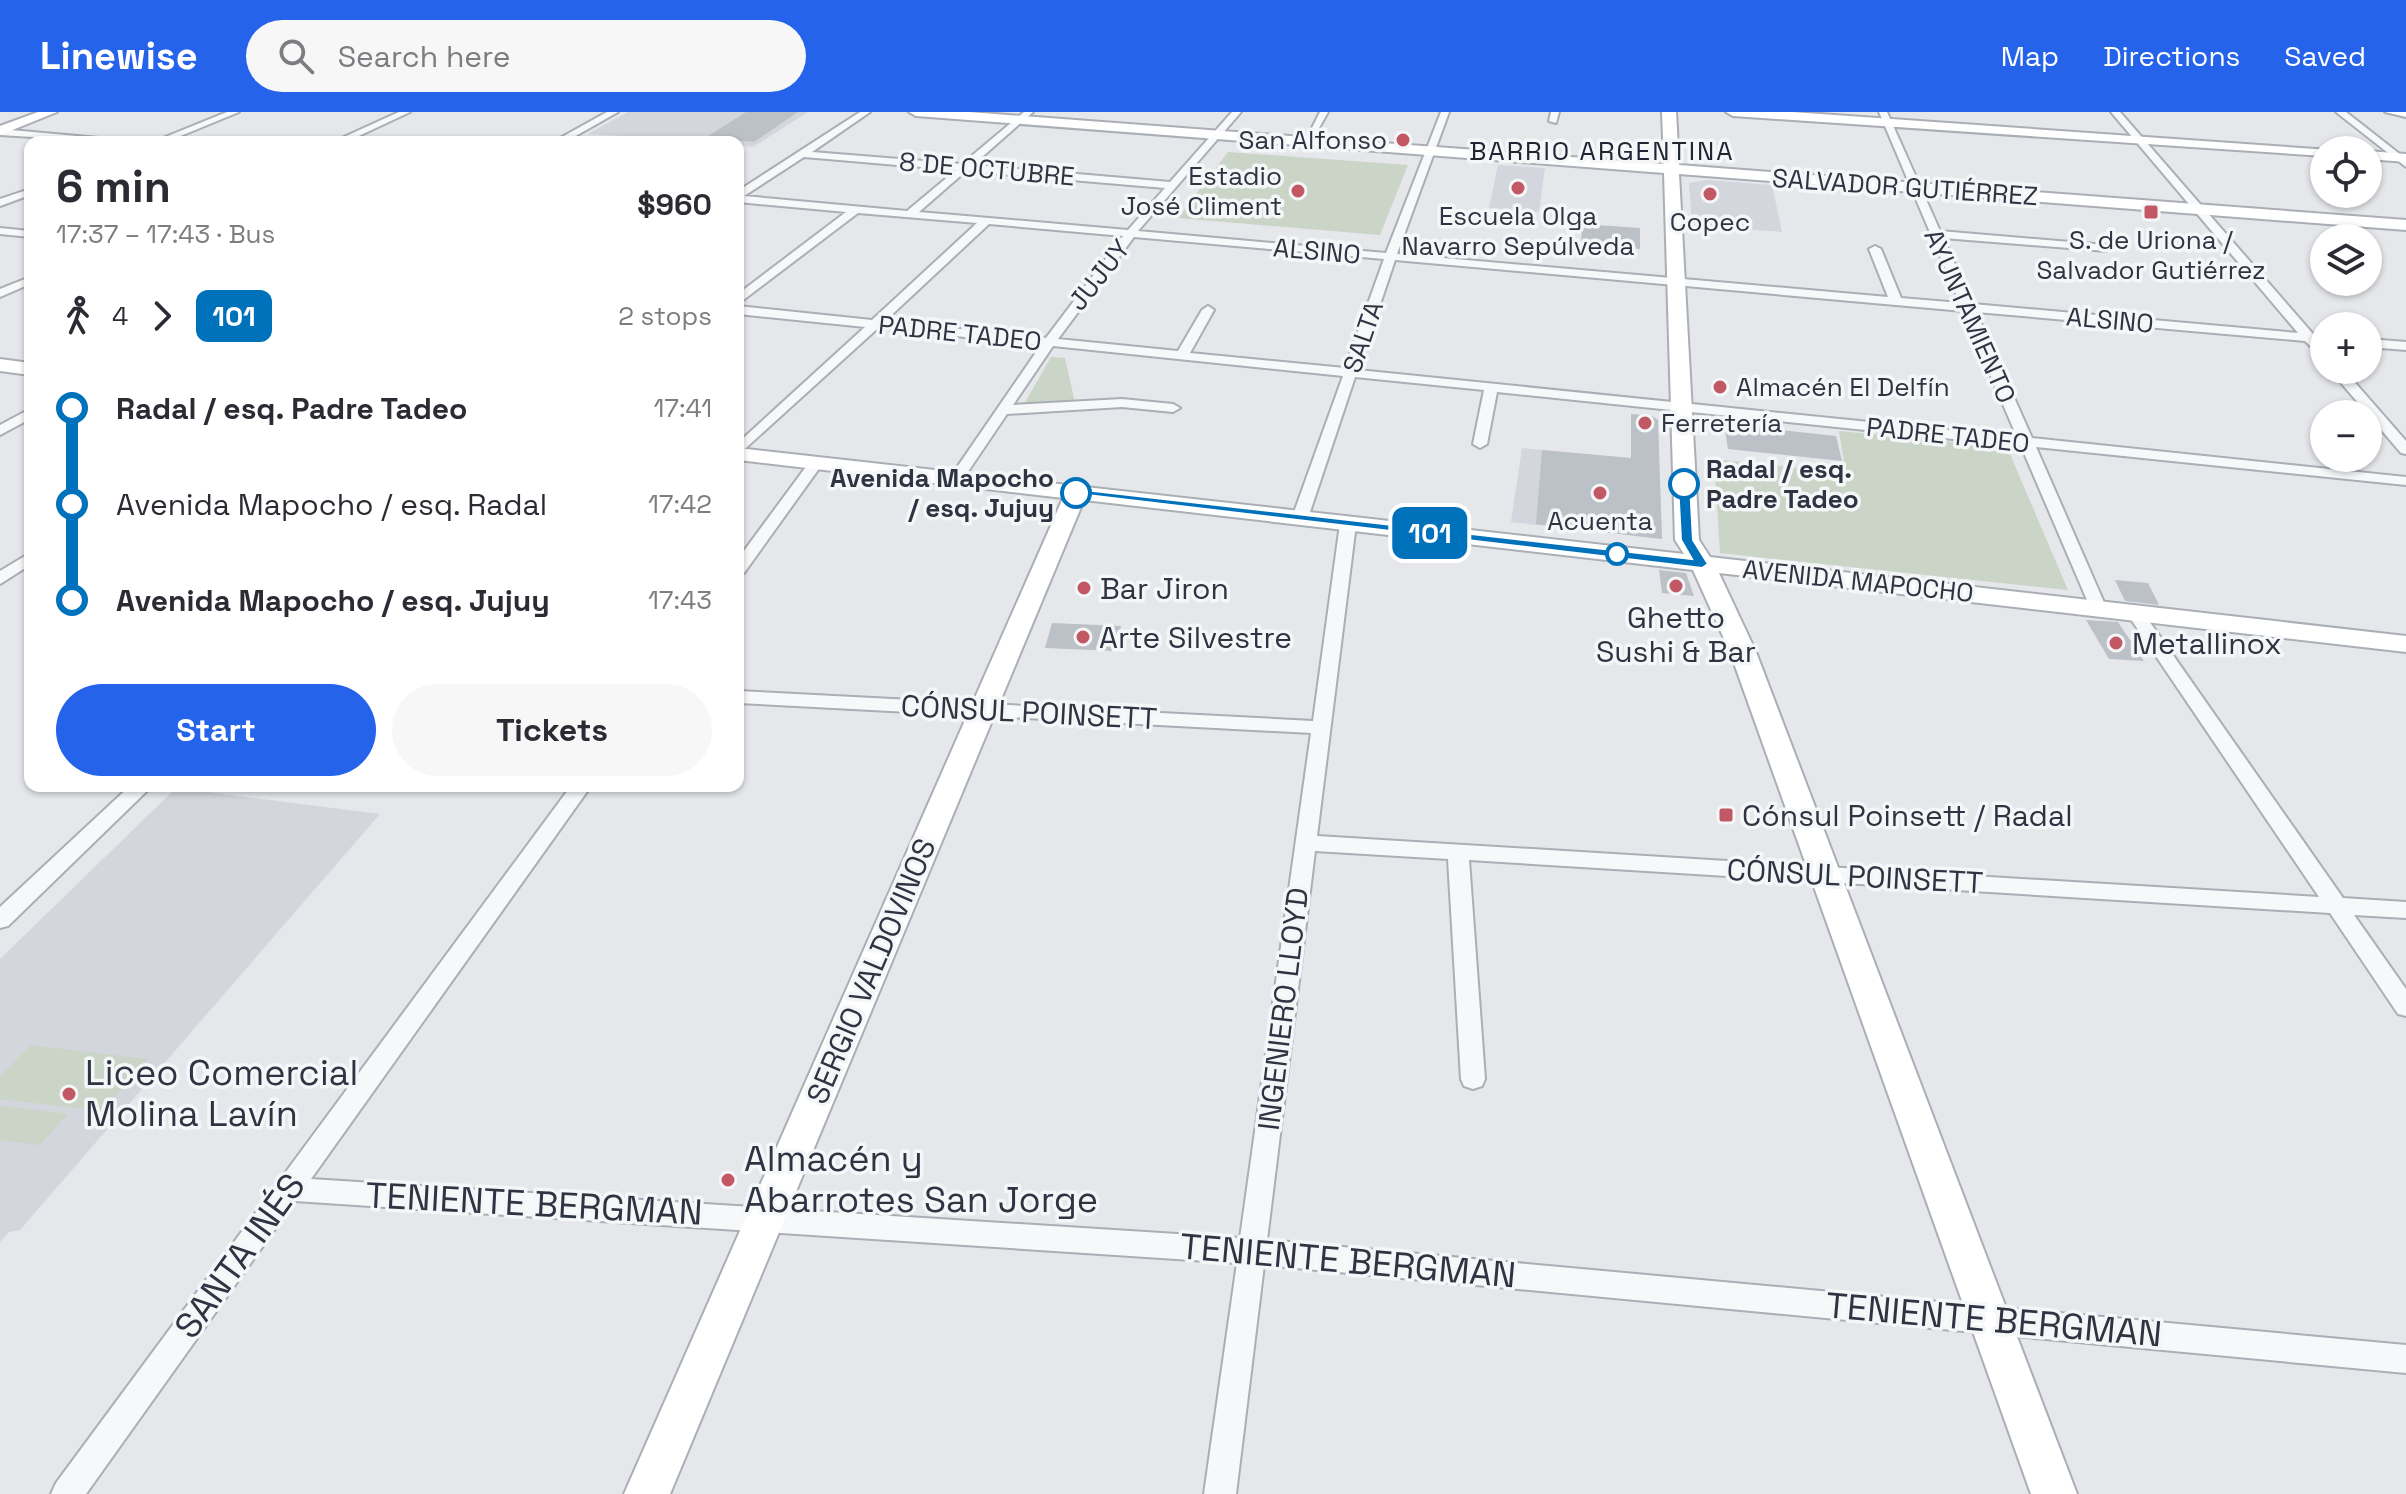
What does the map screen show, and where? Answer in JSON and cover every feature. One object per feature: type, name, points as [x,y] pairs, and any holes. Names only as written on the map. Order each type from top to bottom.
[{"type":"main road","points":[[0,131],[50,112]]},
{"type":"main road","name":"SALVADOR GUTIÉRREZ","points":[[916,112],[1024,116],[1217,135],[2406,225]]},
{"type":"main road","points":[[1669,112],[1686,531],[1692,552],[1702,564],[1743,652],[2054,1494]]},
{"type":"main road","points":[[1733,112],[1885,117],[2139,140],[2310,151]]},
{"type":"main road","points":[[2392,112],[2406,113]]},
{"type":"main road","points":[[2382,157],[2403,160]]},
{"type":"main road","points":[[0,365],[24,368]]},
{"type":"main road","name":"AVENIDA MAPOCHO","points":[[744,454],[2406,644]]},
{"type":"main road","name":"SERGIO VALDOVINOS","points":[[647,1494],[1076,493]]},
{"type":"street","points":[[173,136],[235,112]]},
{"type":"street","points":[[352,136],[406,112]]},
{"type":"street","points":[[569,136],[614,112]]},
{"type":"street","points":[[744,193],[866,112]]},
{"type":"street","name":"JUJUY","points":[[956,479],[1130,234],[1237,112]]},
{"type":"street","points":[[1307,142],[1324,112]]},
{"type":"street","name":"SALTA","points":[[1300,518],[1390,257],[1445,112]]},
{"type":"street","points":[[2115,112],[2309,338]]},
{"type":"street","points":[[2340,112],[2403,160]]},
{"type":"street","points":[[910,214],[1024,116]]},
{"type":"street","name":"AYUNTAMIENTO","points":[[1885,117],[2098,607]]},
{"type":"street","points":[[0,131],[50,136]]},
{"type":"street","name":"8 DE OCTUBRE","points":[[803,154],[1171,185]]},
{"type":"street","points":[[0,203],[24,194]]},
{"type":"street","name":"ALSINO","points":[[744,198],[2309,338]]},
{"type":"street","points":[[744,295],[856,209]]},
{"type":"street","points":[[744,447],[986,221]]},
{"type":"street","points":[[0,231],[24,233]]},
{"type":"street","points":[[1934,234],[2106,248]]},
{"type":"street","points":[[1875,249],[1896,301]]},
{"type":"street","points":[[0,293],[24,283]]},
{"type":"street","points":[[1182,356],[1208,310]]},
{"type":"street","name":"PADRE TADEO","points":[[744,311],[2406,481]]},
{"type":"street","points":[[2382,344],[2406,346]]},
{"type":"street","points":[[2349,384],[2406,450]]},
{"type":"street","points":[[1480,444],[1491,388]]},
{"type":"street","points":[[1004,410],[1122,403],[1173,408]]},
{"type":"street","points":[[0,431],[24,417]]},
{"type":"street","points":[[744,562],[816,463]]},
{"type":"street","name":"INGENIERO LLOYD","points":[[1220,1494],[1348,524]]},
{"type":"street","points":[[0,579],[24,562]]},
{"type":"street","points":[[2134,612],[2406,1007]]},
{"type":"street","name":"CÓNSUL POINSETT","points":[[744,697],[1320,727]]},
{"type":"street","points":[[0,920],[136,792]]},
{"type":"street","name":"SANTA INÉS","points":[[67,1494],[577,792]]},
{"type":"street","name":"CÓNSUL POINSETT","points":[[1305,843],[2406,910]]},
{"type":"street","points":[[1458,852],[1473,1079]]},
{"type":"street","name":"TENIENTE BERGMAN","points":[[289,1189],[1251,1251],[2406,1359]]},
{"type":"shaded area","points":[[628,112],[808,112],[753,147],[744,146],[744,136],[588,134]]},
{"type":"shaded area","name":"Estadio José Climent","points":[[1228,152],[1408,165],[1380,235],[1178,218]]},
{"type":"shaded area","name":"Escuela Olga Navarro Sepúlveda","points":[[1498,165],[1545,168],[1539,212],[1489,208]]},
{"type":"shaded area","points":[[1707,180],[1772,185],[1782,232],[1692,225],[1689,183]]},
{"type":"shaded area","points":[[1051,357],[1065,358],[1075,403],[1023,406]]},
{"type":"shaded area","points":[[1839,431],[2007,447],[2068,590],[1720,553],[1714,459],[1846,473]]},
{"type":"shaded area","name":"Acuenta","points":[[1522,448],[1659,461],[1662,539],[1511,522]]},
{"type":"shaded area","name":"Liceo Comercial Molina Lavín","points":[[172,792],[207,792],[380,814],[20,1230],[9,1232],[0,1242],[0,959]]},
{"type":"shaded area","points":[[30,1045],[147,1059],[102,1111],[0,1099],[0,1077]]},
{"type":"shaded area","points":[[0,1106],[68,1114],[40,1145],[0,1140]]},
{"type":"building","points":[[746,112],[798,112],[754,142],[744,141],[744,136],[708,136]]},
{"type":"building","points":[[1582,224],[1640,228],[1640,249],[1581,244]]},
{"type":"building","name":"Acuenta","points":[[1631,414],[1652,416],[1658,420],[1662,539],[1536,524],[1542,450],[1631,458]]},
{"type":"building","points":[[1733,425],[1836,436],[1842,461],[1728,449],[1725,430],[1734,431]]},
{"type":"building","name":"Ghetto Sushi & Bar","points":[[1659,570],[1686,573],[1694,596],[1662,593]]},
{"type":"building","points":[[2115,580],[2148,583],[2159,605],[2125,601]]},
{"type":"building","name":"Metallinox","points":[[2086,620],[2118,622],[2144,661],[2109,659]]},
{"type":"building","name":"Arte Silvestre","points":[[1052,623],[1121,626],[1115,651],[1045,648]]},
{"type":"bus line","name":"101","points":[[1076,493],[1702,564],[1687,540],[1684,484]]},
{"type":"place","name":"San Alfonso","points":[[1403,140]]},
{"type":"place","name":"Escuela Olga Navarro Sepúlveda","points":[[1518,188]]},
{"type":"place","name":"Estadio José Climent","points":[[1298,191]]},
{"type":"place","name":"Copec","points":[[1710,194]]},
{"type":"place","name":"S. de Uriona / Salvador Gutiérrez","points":[[2151,212]]},
{"type":"place","name":"Almacén El Delfín","points":[[1720,387]]},
{"type":"place","name":"Ferretería","points":[[1645,423]]},
{"type":"place","name":"Radal / esq. Padre Tadeo","points":[[1684,484]]},
{"type":"place","name":"Avenida Mapocho / esq. Jujuy","points":[[1076,493]]},
{"type":"place","name":"Acuenta","points":[[1600,493]]},
{"type":"place","name":"Ghetto Sushi & Bar","points":[[1676,586]]},
{"type":"place","name":"Bar Jiron","points":[[1084,588]]},
{"type":"place","name":"Arte Silvestre","points":[[1083,637]]},
{"type":"place","name":"Metallinox","points":[[2116,643]]},
{"type":"place","name":"Cónsul Poinsett / Radal","points":[[1726,815]]},
{"type":"place","name":"Liceo Comercial Molina Lavín","points":[[69,1094]]},
{"type":"place","name":"Almacén y Abarrotes San Jorge","points":[[728,1180]]},
{"type":"district","name":"BARRIO ARGENTINA","points":[[1602,151]]}]
